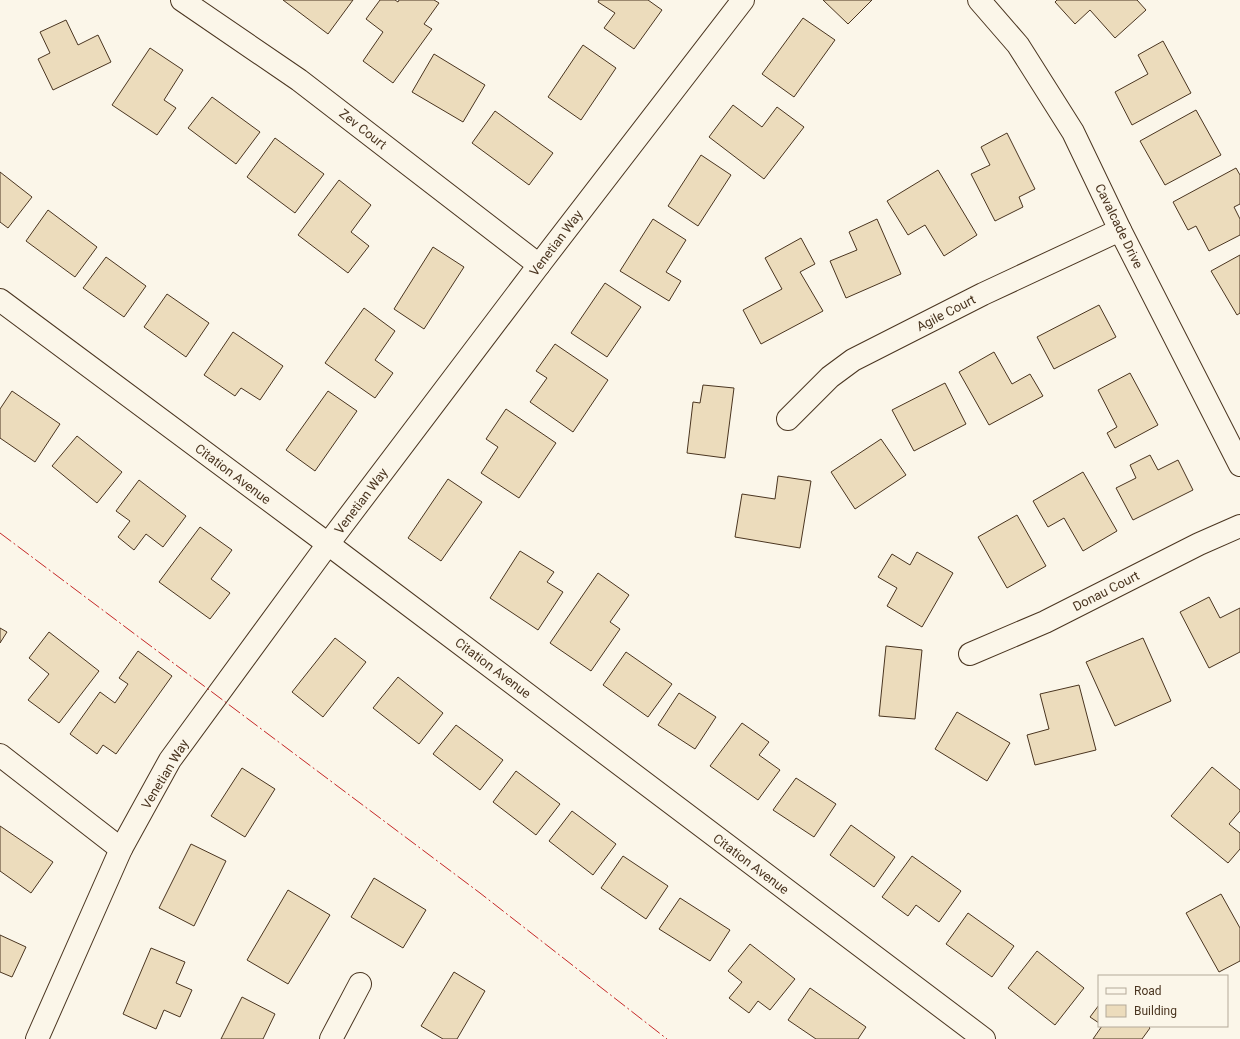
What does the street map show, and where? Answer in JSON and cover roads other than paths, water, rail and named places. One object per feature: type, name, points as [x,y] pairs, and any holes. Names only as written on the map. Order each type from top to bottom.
[{"type":"street","name":"Zev Court","points":[[182,0],[298,80],[539,265]]},
{"type":"street","name":"Cavalcade Drive","points":[[979,0],[1018,45],[1073,132],[1120,230],[1240,465]]},
{"type":"street","name":"Venetian Way","points":[[37,1039],[121,849],[170,760],[328,544],[738,2]]},
{"type":"street","name":"Agile Court","points":[[788,419],[830,377],[853,360],[983,294],[1120,230]]},
{"type":"street","name":"Citation Avenue","points":[[0,300],[328,544],[984,1039]]},
{"type":"street","name":"Donau Court","points":[[970,654],[1045,622],[1199,544],[1240,526]]},
{"type":"street","points":[[0,755],[121,849]]},
{"type":"street","points":[[331,1039],[360,984]]}]
